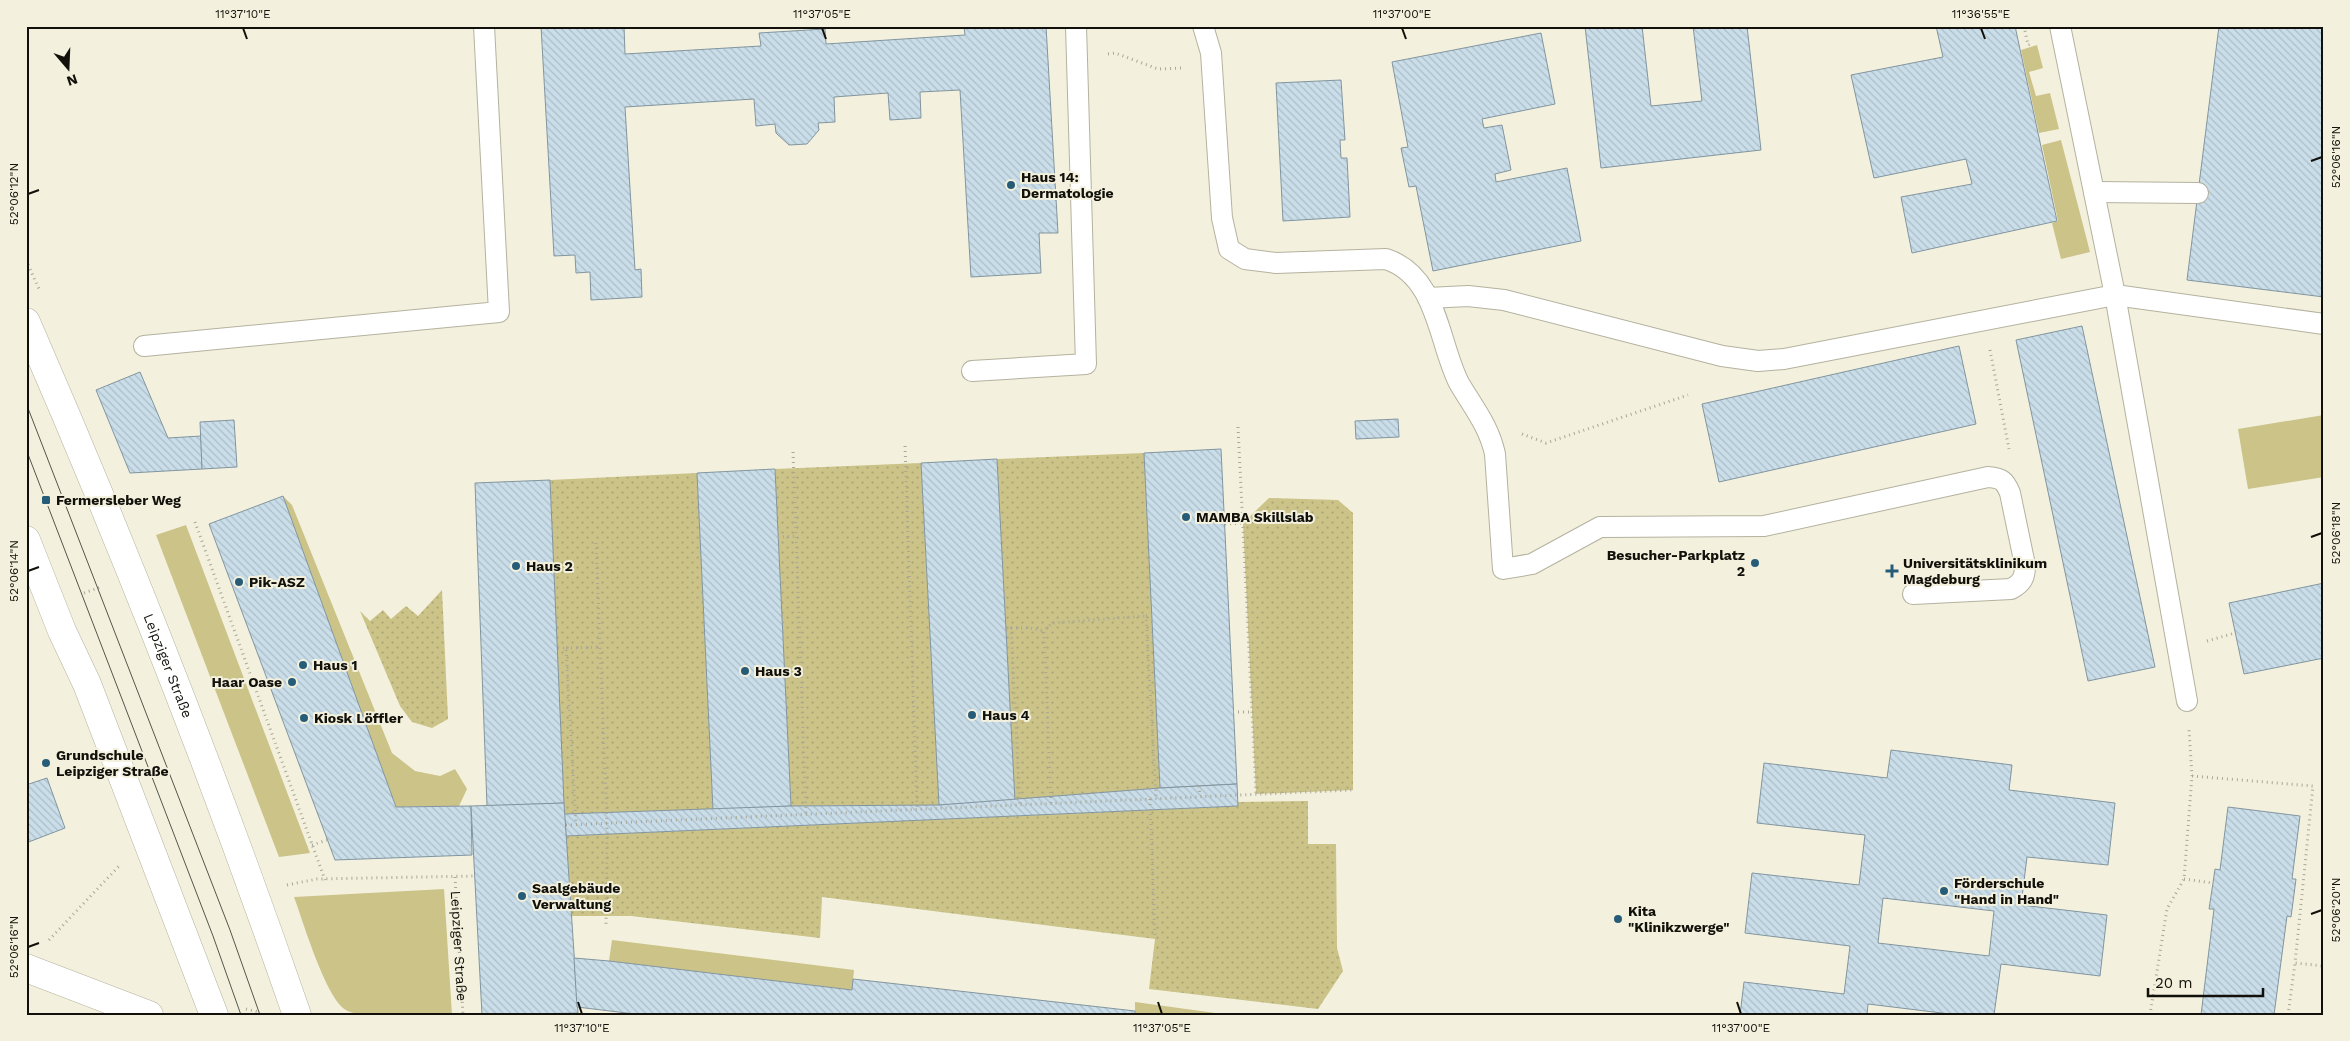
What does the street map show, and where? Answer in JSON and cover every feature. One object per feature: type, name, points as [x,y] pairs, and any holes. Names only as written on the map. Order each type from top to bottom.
[{"type":"main road","name":"Leipziger Straße","points":[[26,322],[170,669],[264,918],[297,1015]]},
{"type":"main road","points":[[26,540],[62,631],[88,684],[214,1015]]},
{"type":"main road","points":[[26,968],[149,1015]]},
{"type":"lane","points":[[144,346],[498,312],[484,26]]},
{"type":"lane","points":[[972,371],[1086,364],[1076,26]]},
{"type":"lane","points":[[1203,26],[1211,53],[1222,218],[1229,248],[1245,259],[1276,263],[1386,259],[1396,263],[1414,278],[1428,298],[1460,383],[1484,420],[1492,438],[1495,454],[1503,569],[1532,564],[1600,527],[1764,526],[1988,477],[2000,478],[2005,482],[2010,493],[2025,565],[2025,575],[2021,584],[2011,589],[1913,594]]},
{"type":"lane","points":[[2060,26],[2115,295],[2187,701]]},
{"type":"lane","points":[[2094,192],[2198,193]]},
{"type":"lane","points":[[1428,298],[1468,296],[1504,300],[1722,356],[1758,361],[1784,359],[2115,295],[2324,324]]},
{"type":"path","points":[[2024,26],[2028,45]]},
{"type":"path","points":[[1077,55],[1115,53],[1158,69],[1212,67]]},
{"type":"path","points":[[1984,320],[2010,457],[2000,478]]},
{"type":"path","points":[[1484,420],[1546,443],[1688,395]]},
{"type":"path","points":[[1238,427],[1256,794]]},
{"type":"path","points":[[904,446],[917,809]]},
{"type":"path","points":[[792,452],[806,814]]},
{"type":"path","points":[[195,522],[325,880]]},
{"type":"path","points":[[1225,524],[1243,523]]},
{"type":"path","points":[[778,536],[796,536]]},
{"type":"path","points":[[596,543],[607,823],[606,927]]},
{"type":"path","points":[[52,605],[132,576]]},
{"type":"path","points":[[1051,803],[1044,631],[1052,623],[1152,615]]},
{"type":"path","points":[[1146,616],[1156,798]]},
{"type":"path","points":[[1011,628],[1020,804]]},
{"type":"path","points":[[1006,630],[1011,628],[1030,628],[1044,631]]},
{"type":"path","points":[[558,648],[600,647]]},
{"type":"path","points":[[566,648],[576,824]]},
{"type":"path","points":[[2150,1015],[2167,909],[2184,879],[2192,776],[2187,701]]},
{"type":"path","points":[[1233,712],[1252,712]]},
{"type":"path","points":[[2192,776],[2314,786],[2288,1015]]},
{"type":"path","points":[[1199,786],[1200,796]]},
{"type":"path","points":[[566,824],[1353,790]]},
{"type":"path","points":[[1150,799],[1155,939]]},
{"type":"path","points":[[312,845],[327,840]]},
{"type":"path","points":[[44,945],[124,861]]},
{"type":"path","name":"Leipziger Straße","points":[[285,886],[325,880],[474,876]]},
{"type":"path","name":"Leipziger Straße","points":[[455,877],[463,1015]]},
{"type":"path","points":[[2184,879],[2213,884]]},
{"type":"path","points":[[2295,963],[2324,966]]},
{"type":"shaded area","points":[[2037,45],[2043,68],[2029,72],[2036,96],[2050,93],[2059,129],[2039,133],[2021,50]]},
{"type":"shaded area","points":[[2061,140],[2090,252],[2061,259],[2052,223],[2058,221],[2042,145]]},
{"type":"shaded area","points":[[2324,415],[2324,477],[2248,489],[2238,429]]},
{"type":"shaded area","points":[[1144,453],[1160,788],[1015,801],[997,459]]},
{"type":"shaded area","points":[[921,463],[939,805],[791,806],[775,469]]},
{"type":"shaded area","points":[[697,473],[713,810],[564,814],[550,480]]},
{"type":"shaded area","points":[[283,496],[292,505],[392,753],[415,771],[440,776],[455,769],[467,789],[459,806],[396,807]]},
{"type":"shaded area","points":[[1269,498],[1338,500],[1353,513],[1353,790],[1256,794],[1243,523]]},
{"type":"shaded area","points":[[186,525],[310,853],[279,857],[156,535]]},
{"type":"shaded area","points":[[442,590],[448,719],[432,728],[412,722],[400,706],[360,611],[370,621],[383,610],[391,619],[406,606],[418,616]]},
{"type":"shaded area","points":[[1308,801],[1308,844],[1336,844],[1337,948],[1343,971],[1318,1009],[1149,989],[1155,939],[822,897],[820,938],[631,916],[572,916],[566,836],[1238,806],[1238,802]]},
{"type":"shaded area","points":[[444,889],[452,1015],[381,1016],[354,1013],[346,1010],[338,1003],[323,976],[294,897]]},
{"type":"shaded area","points":[[612,940],[854,970],[852,990],[609,961]]},
{"type":"shaded area","points":[[1135,1002],[1230,1015],[1135,1015]]},
{"type":"building","name":"Haus 14: Dermatologie","points":[[541,26],[624,26],[625,54],[761,46],[759,33],[825,29],[826,44],[965,35],[964,26],[1046,26],[1058,233],[1039,233],[1041,273],[971,277],[960,90],[920,92],[921,118],[890,120],[888,93],[834,97],[835,122],[818,123],[819,130],[807,144],[789,145],[776,133],[775,124],[756,126],[754,99],[625,107],[635,270],[641,269],[642,297],[591,300],[590,272],[576,273],[575,255],[554,256]]},
{"type":"building","points":[[1585,26],[1642,26],[1651,106],[1702,101],[1693,26],[1747,26],[1761,150],[1601,168]]},
{"type":"building","points":[[1936,26],[2015,26],[2057,221],[1912,253],[1901,197],[1972,184],[1966,159],[1874,178],[1851,75],[1943,57]]},
{"type":"building","points":[[2219,26],[2324,26],[2324,297],[2187,280]]},
{"type":"building","points":[[1541,33],[1555,104],[1482,119],[1484,128],[1502,125],[1511,170],[1495,174],[1496,182],[1567,168],[1581,241],[1433,271],[1416,186],[1409,187],[1401,148],[1408,147],[1392,62]]},
{"type":"building","points":[[1341,80],[1345,140],[1340,140],[1341,158],[1347,158],[1350,217],[1283,221],[1276,83]]},
{"type":"building","points":[[2082,326],[2155,667],[2088,681],[2016,340]]},
{"type":"building","points":[[1959,346],[1976,424],[1719,482],[1702,404]]},
{"type":"building","points":[[140,372],[168,438],[201,436],[202,469],[130,473],[96,390]]},
{"type":"building","points":[[1398,419],[1399,437],[1356,439],[1355,421]]},
{"type":"building","points":[[234,420],[237,467],[202,469],[200,422]]},
{"type":"building","points":[[1221,449],[1237,784],[1160,788],[1144,453]]},
{"type":"building","name":"Haus 4","points":[[997,459],[1015,801],[939,805],[921,463]]},
{"type":"building","name":"Haus 3","points":[[775,469],[791,806],[713,810],[697,473]]},
{"type":"building","name":"Haus 2","points":[[550,480],[564,803],[487,806],[475,483]]},
{"type":"building","name":"Haus 1","points":[[283,496],[396,807],[471,806],[472,855],[335,860],[209,524]]},
{"type":"building","points":[[2324,583],[2324,658],[2244,674],[2229,603]]},
{"type":"building","points":[[1891,750],[2012,765],[2009,790],[2115,803],[2108,865],[2027,857],[2021,905],[2107,915],[2100,976],[2001,964],[1994,1015],[1958,1015],[1868,1004],[1867,1015],[1740,1015],[1744,982],[1844,994],[1850,946],[1745,933],[1752,873],[1859,885],[1865,835],[1757,823],[1764,763],[1887,778]],"holes":[[[1883,898],[1994,911],[1989,956],[1878,943]]]},
{"type":"building","points":[[47,778],[65,828],[26,843],[26,785]]},
{"type":"building","points":[[1237,784],[1238,806],[566,836],[564,814],[791,806],[939,805]]},
{"type":"building","name":"Saalgebäude Verwaltung","points":[[564,803],[578,1013],[482,1015],[471,806]]},
{"type":"building","points":[[2228,807],[2300,816],[2292,879],[2296,879],[2291,917],[2287,916],[2274,1015],[2201,1015],[2214,909],[2209,909],[2215,869],[2220,870]]},
{"type":"building","points":[[574,958],[852,990],[853,979],[1135,1011],[1135,1015],[643,1015],[577,1007]]},
{"type":"tram line","points":[[26,403],[230,930],[260,1015]]},
{"type":"tram line","points":[[26,449],[213,936],[241,1015]]},
{"type":"place","name":"Haus 14: Dermatologie","points":[[1011,185]]},
{"type":"place","name":"Fermersleber Weg","points":[[46,500]]},
{"type":"place","name":"MAMBA Skillslab","points":[[1186,517]]},
{"type":"place","name":"Besucher-Parkplatz 2","points":[[1755,563]]},
{"type":"place","name":"Haus 2","points":[[516,566]]},
{"type":"place","name":"Universitätsklinikum Magdeburg","points":[[1892,571]]},
{"type":"place","name":"Pik-ASZ","points":[[239,582]]},
{"type":"place","name":"Haus 1","points":[[303,665]]},
{"type":"place","name":"Haus 3","points":[[745,671]]},
{"type":"place","name":"Haar Oase","points":[[292,682]]},
{"type":"place","name":"Haus 4","points":[[972,715]]},
{"type":"place","name":"Kiosk Löffler","points":[[304,718]]},
{"type":"place","name":"Grundschule Leipziger Straße","points":[[46,763]]},
{"type":"place","name":"Förderschule \"Hand in Hand\"","points":[[1944,891]]},
{"type":"place","name":"Saalgebäude Verwaltung","points":[[522,896]]},
{"type":"place","name":"Kita \"Klinikzwerge\"","points":[[1618,919]]}]
